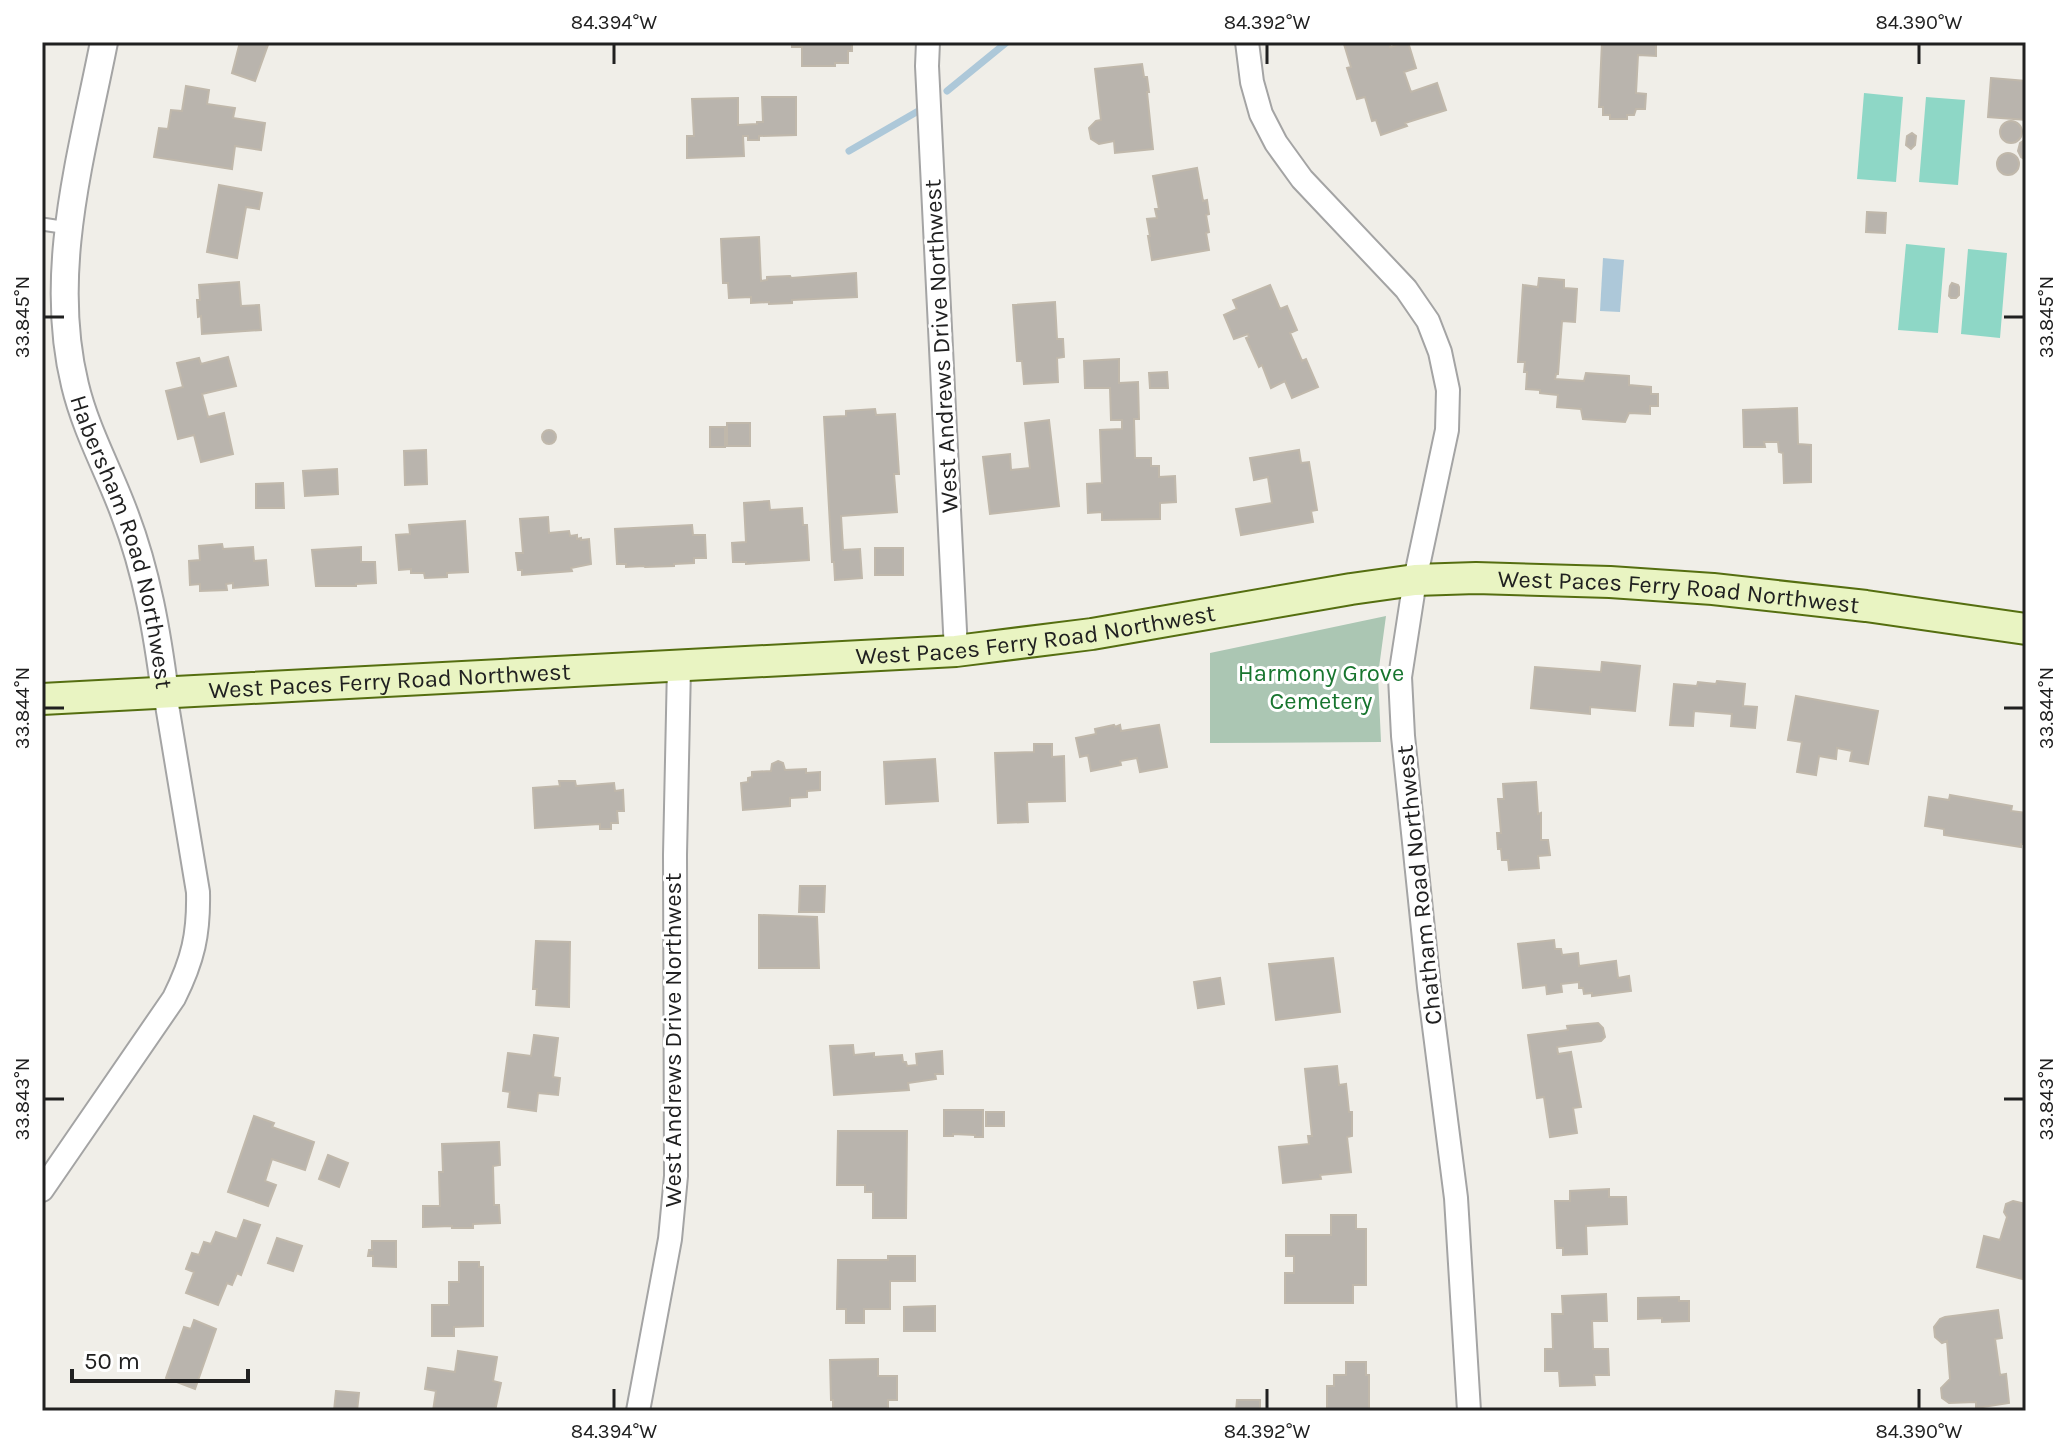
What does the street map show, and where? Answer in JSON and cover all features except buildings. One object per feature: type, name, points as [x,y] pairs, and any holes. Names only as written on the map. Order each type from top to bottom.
[{"type":"main road","name":"West Paces Ferry Road Northwest","points":[[42,699],[956,651],[1092,634],[1415,580],[1476,578],[1667,586],[1866,606],[2026,629]]},
{"type":"street","name":"Habersham Road Northwest","points":[[42,1190],[174,998],[195,947],[199,919],[198,892],[153,610],[141,559],[91,437],[74,384],[64,322],[65,253],[104,42]]},
{"type":"street","name":"West Andrews Drive Northwest","points":[[928,42],[956,651]]},
{"type":"street","name":"Chatham Road Northwest","points":[[1247,42],[1252,82],[1261,114],[1276,143],[1302,179],[1406,289],[1428,321],[1440,352],[1448,390],[1447,430],[1415,580],[1400,677],[1403,736],[1429,987],[1456,1198],[1469,1411]]},
{"type":"street","name":"West Andrews Drive Northwest","points":[[638,1411],[670,1239],[676,1176],[675,855],[679,666]]},
{"type":"lane","points":[[42,224],[69,228]]},
{"type":"green space","points":[[1864,93],[1903,97],[1896,182],[1857,179]]},
{"type":"green space","points":[[1926,97],[1965,100],[1958,185],[1919,182]]},
{"type":"green space","points":[[1906,244],[1945,248],[1938,333],[1898,330]]},
{"type":"green space","points":[[1968,249],[2007,253],[2000,338],[1961,334]]},
{"type":"green space","name":"Harmony Grove Cemetery","points":[[1386,616],[1378,675],[1381,742],[1210,743],[1210,653]]},
{"type":"water","points":[[1603,258],[1624,260],[1620,312],[1600,311]]},
{"type":"waterway","points":[[947,91],[1007,42]]},
{"type":"waterway","points":[[849,151],[920,110]]}]
